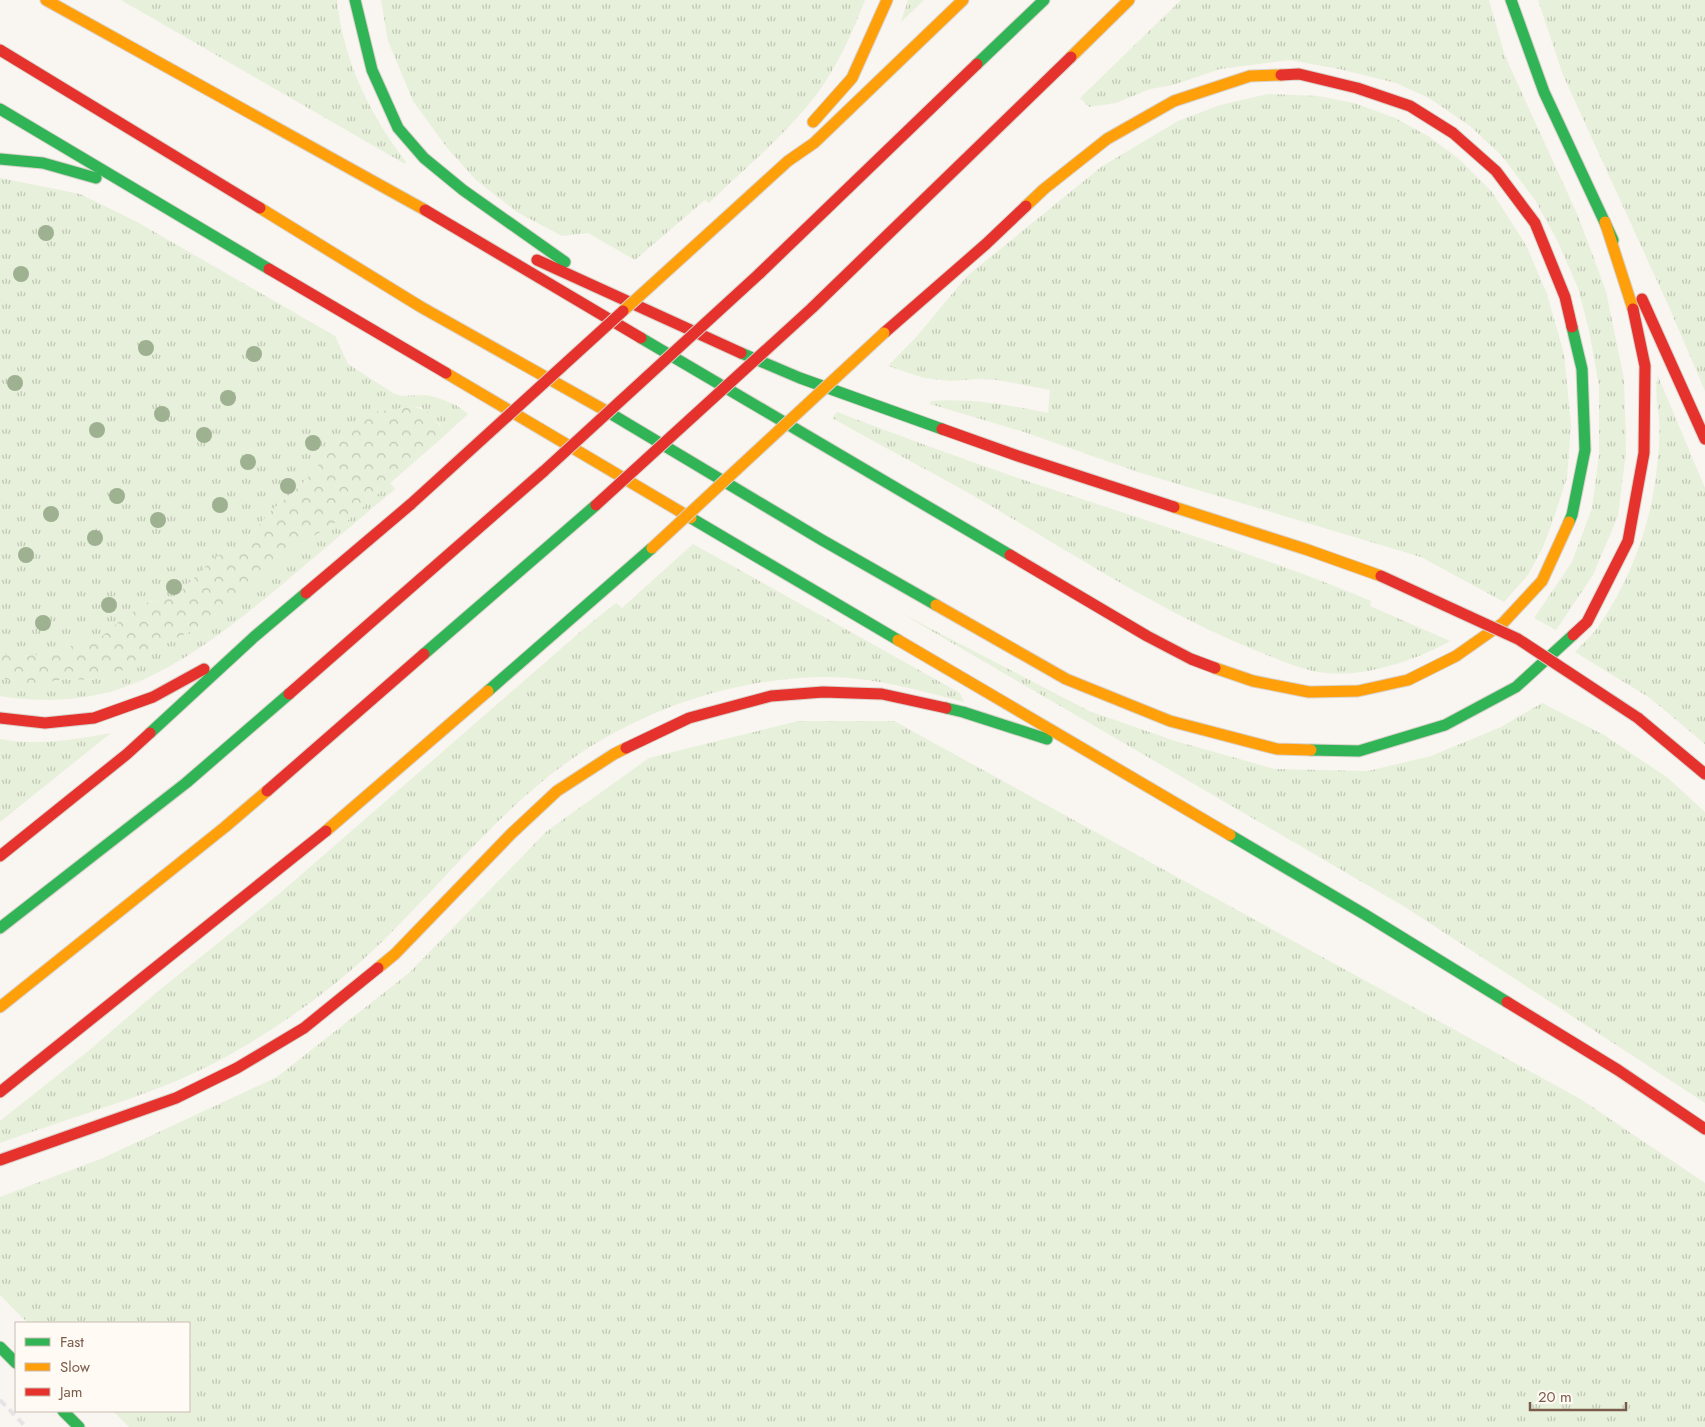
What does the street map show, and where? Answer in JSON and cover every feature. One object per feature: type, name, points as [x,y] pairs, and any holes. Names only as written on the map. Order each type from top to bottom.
[{"type":"main road","points":[[0,1092],[351,810],[652,548],[884,333],[986,244],[1044,189],[1107,139],[1174,101],[1250,76],[1299,74],[1357,88],[1410,106],[1453,133],[1496,171],[1534,223],[1565,297],[1582,369],[1585,450],[1572,515],[1542,581],[1503,623],[1456,656],[1408,680],[1358,691],[1309,692],[1253,681],[1191,659],[1147,636],[1033,569],[424,210],[46,0]]},
{"type":"main road","points":[[355,0],[372,70],[398,128],[424,158],[463,190],[605,290]]},
{"type":"main road","points":[[788,161],[802,135],[852,78],[887,0]]},
{"type":"main road","points":[[0,856],[127,754],[254,637],[411,504],[788,161],[814,143],[963,0]]},
{"type":"main road","points":[[0,928],[186,783],[544,471],[760,274],[1044,0]]},
{"type":"main road","points":[[0,1007],[225,827],[596,505],[812,308],[1129,0]]},
{"type":"main road","points":[[1511,0],[1544,92],[1678,376],[1705,439]]},
{"type":"main road","points":[[0,50],[188,163],[421,307],[637,428],[822,540],[1066,679],[1170,721],[1277,750],[1359,752],[1445,725],[1516,687],[1587,622],[1628,541],[1644,452],[1645,366],[1633,310],[1605,222]]},
{"type":"main road","points":[[0,109],[1373,919],[1618,1070],[1705,1129]]},
{"type":"main road","points":[[0,159],[42,163],[133,189]]},
{"type":"main road","points":[[424,210],[800,378],[1018,456],[1308,550],[1381,576],[1518,639],[1638,718],[1705,774]]},
{"type":"main road","points":[[0,718],[45,723],[94,718],[153,697],[254,637]]},
{"type":"main road","points":[[0,1160],[176,1098],[237,1068],[304,1028],[395,954],[510,834],[556,791],[614,754],[689,718],[771,696],[823,692],[882,694],[963,712],[1098,756]]},
{"type":"main road","points":[[0,1347],[15,1362]]},
{"type":"main road","points":[[64,1412],[79,1427]]},
{"type":"green space","points":[[121,0],[337,0],[345,44],[360,86],[381,125],[406,162],[405,164]]},
{"type":"green space","points":[[381,0],[865,0],[838,60],[827,79],[802,112],[772,144],[709,203],[705,200],[635,260],[588,233],[562,236],[517,212],[476,180],[448,149],[413,101],[388,41]]},
{"type":"green space","points":[[908,0],[924,0],[901,22]]},
{"type":"green space","points":[[1181,0],[1489,0],[1505,56],[1578,216],[1606,291],[1624,379],[1626,452],[1618,516],[1593,575],[1556,630],[1534,618],[1572,562],[1592,508],[1599,455],[1599,386],[1589,330],[1578,288],[1558,242],[1535,200],[1501,155],[1470,126],[1429,98],[1396,83],[1339,69],[1290,60],[1220,69],[1173,85],[1150,89],[1116,103],[1089,107],[1080,98]]},
{"type":"green space","points":[[1538,0],[1705,0],[1705,391],[1669,307],[1563,75]]},
{"type":"green space","points":[[1268,94],[1318,96],[1354,103],[1395,118],[1428,136],[1458,158],[1492,192],[1526,245],[1547,294],[1564,354],[1571,425],[1567,478],[1543,547],[1528,575],[1504,602],[1421,557],[1141,473],[1024,432],[930,404],[931,401],[946,400],[975,401],[1048,413],[1050,390],[998,380],[950,381],[924,378],[888,366],[918,335],[966,277],[1101,167],[1178,121],[1220,105]]},
{"type":"green space","points":[[0,178],[80,194],[137,222],[335,336],[348,364],[393,393],[401,396],[425,395],[435,397],[456,405],[468,414],[444,436],[439,423],[421,407],[374,412],[339,441],[303,483],[271,511],[245,542],[215,557],[174,598],[148,602],[121,620],[100,638],[78,642],[58,653],[22,656],[0,654]]},
{"type":"green space","points":[[1658,376],[1705,488],[1705,744],[1650,698],[1575,652],[1596,630],[1610,608],[1622,588],[1640,545],[1656,479],[1659,438],[1656,393]]},
{"type":"green space","points":[[412,407],[423,410],[432,416],[444,436],[347,521],[335,523],[299,545],[219,612],[213,620],[169,642],[118,673],[91,680],[63,679],[35,685],[0,678],[0,654],[22,656],[58,653],[78,642],[100,638],[121,620],[148,602],[174,598],[215,557],[245,542],[271,511],[303,483],[339,441],[374,412]]},
{"type":"green space","points":[[837,412],[999,471],[1304,574],[1371,601],[1370,606],[1450,641],[1407,661],[1374,670],[1342,674],[1327,673],[1289,664],[1218,634],[1151,600],[971,495],[832,418]]},
{"type":"green space","points":[[390,483],[395,489],[279,587],[220,633],[178,662],[133,684],[96,695],[55,700],[0,696],[0,678],[35,685],[63,679],[91,680],[118,673],[169,642],[213,620],[219,612],[299,545],[335,523],[347,521]]},
{"type":"green space","points":[[693,544],[960,693],[964,702],[866,680],[833,677],[792,679],[751,684],[711,694],[633,723],[563,765],[531,791],[479,840],[406,918],[354,967],[327,990],[272,1029],[214,1063],[174,1082],[0,1143],[0,1121],[279,894],[586,627],[616,603],[622,608]]},
{"type":"green space","points":[[899,612],[1089,711],[1175,741],[1275,769],[1368,771],[1431,756],[1501,727],[1542,703],[1604,735],[1668,778],[1705,812],[1705,1103],[1405,907]]},
{"type":"green space","points":[[798,721],[894,721],[1582,1100],[1705,1183],[1705,1427],[129,1427],[114,1412],[190,1412],[190,1322],[27,1322],[0,1295],[0,1197],[103,1158],[277,1077],[409,973],[547,831],[649,758]]},
{"type":"green space","points":[[111,733],[0,822],[0,739],[42,742],[69,740]]},
{"type":"railway","points":[[0,1400],[26,1427]]},
{"type":"traffic: fast","points":[[355,0],[372,70],[398,128],[424,158],[463,190],[565,262]]},
{"type":"traffic: fast","points":[[977,64],[1044,0]]},
{"type":"traffic: fast","points":[[1511,0],[1544,92],[1613,240]]},
{"type":"traffic: fast","points":[[0,109],[269,269]]},
{"type":"traffic: fast","points":[[0,159],[43,163],[96,178]]},
{"type":"traffic: fast","points":[[1569,522],[1585,450],[1582,369],[1572,327]]},
{"type":"traffic: fast","points":[[641,338],[1010,555]]},
{"type":"traffic: fast","points":[[741,353],[800,378],[942,429]]},
{"type":"traffic: fast","points":[[608,412],[822,540],[936,605]]},
{"type":"traffic: fast","points":[[424,654],[596,505]]},
{"type":"traffic: fast","points":[[691,518],[898,640]]},
{"type":"traffic: fast","points":[[488,691],[652,548]]},
{"type":"traffic: fast","points":[[150,733],[254,637],[306,593]]},
{"type":"traffic: fast","points":[[1311,750],[1359,751],[1445,725],[1516,687],[1573,635]]},
{"type":"traffic: fast","points":[[0,928],[186,783],[289,694]]},
{"type":"traffic: fast","points":[[946,708],[1047,739]]},
{"type":"traffic: fast","points":[[1230,835],[1364,914],[1507,1002]]},
{"type":"traffic: fast","points":[[0,1347],[15,1362]]},
{"type":"traffic: fast","points":[[64,1412],[79,1427]]},
{"type":"traffic: slow","points":[[46,0],[425,210]]},
{"type":"traffic: slow","points":[[813,122],[852,78],[887,0]]},
{"type":"traffic: slow","points":[[710,232],[788,161],[814,143],[963,0]]},
{"type":"traffic: slow","points":[[1071,57],[1129,0]]},
{"type":"traffic: slow","points":[[1026,206],[1044,189],[1107,139],[1174,101],[1250,76],[1281,75]]},
{"type":"traffic: slow","points":[[260,208],[421,307],[608,412]]},
{"type":"traffic: slow","points":[[1605,222],[1633,309]]},
{"type":"traffic: slow","points":[[623,311],[710,232]]},
{"type":"traffic: slow","points":[[652,548],[884,333]]},
{"type":"traffic: slow","points":[[446,373],[691,518]]},
{"type":"traffic: slow","points":[[1174,507],[1308,550],[1381,576]]},
{"type":"traffic: slow","points":[[1215,668],[1253,681],[1309,692],[1358,691],[1408,680],[1456,656],[1503,623],[1542,581],[1569,522]]},
{"type":"traffic: slow","points":[[936,605],[1066,679],[1170,721],[1277,749],[1311,750]]},
{"type":"traffic: slow","points":[[898,640],[1230,835]]},
{"type":"traffic: slow","points":[[326,831],[488,691]]},
{"type":"traffic: slow","points":[[378,968],[395,954],[511,834],[557,791],[626,748]]},
{"type":"traffic: slow","points":[[0,1007],[225,827],[267,791]]},
{"type":"traffic: jam","points":[[0,50],[260,208]]},
{"type":"traffic: jam","points":[[812,308],[1071,57]]},
{"type":"traffic: jam","points":[[759,274],[977,64]]},
{"type":"traffic: jam","points":[[1281,75],[1299,74],[1357,88],[1410,106],[1453,133],[1496,171],[1535,223],[1565,297],[1572,327]]},
{"type":"traffic: jam","points":[[884,333],[986,244],[1026,206]]},
{"type":"traffic: jam","points":[[425,210],[641,338]]},
{"type":"traffic: jam","points":[[537,260],[741,353]]},
{"type":"traffic: jam","points":[[269,269],[446,373]]},
{"type":"traffic: jam","points":[[544,471],[759,274]]},
{"type":"traffic: jam","points":[[1642,299],[1705,439]]},
{"type":"traffic: jam","points":[[596,505],[812,308]]},
{"type":"traffic: jam","points":[[1573,635],[1587,622],[1628,541],[1644,453],[1645,366],[1633,309]]},
{"type":"traffic: jam","points":[[411,504],[623,311]]},
{"type":"traffic: jam","points":[[942,429],[1174,507]]},
{"type":"traffic: jam","points":[[289,694],[544,471]]},
{"type":"traffic: jam","points":[[306,593],[411,504]]},
{"type":"traffic: jam","points":[[1010,555],[1147,636],[1191,659],[1215,668]]},
{"type":"traffic: jam","points":[[1381,576],[1518,639],[1638,718]]},
{"type":"traffic: jam","points":[[267,791],[424,654]]},
{"type":"traffic: jam","points":[[0,718],[45,723],[94,718],[153,697],[204,669]]},
{"type":"traffic: jam","points":[[626,748],[689,718],[771,696],[823,692],[882,694],[946,708]]},
{"type":"traffic: jam","points":[[1638,718],[1705,774]]},
{"type":"traffic: jam","points":[[0,856],[127,754],[150,733]]},
{"type":"traffic: jam","points":[[0,1092],[326,831]]},
{"type":"traffic: jam","points":[[0,1160],[176,1098],[237,1068],[304,1028],[378,968]]},
{"type":"traffic: jam","points":[[1507,1002],[1618,1070],[1705,1129]]}]
